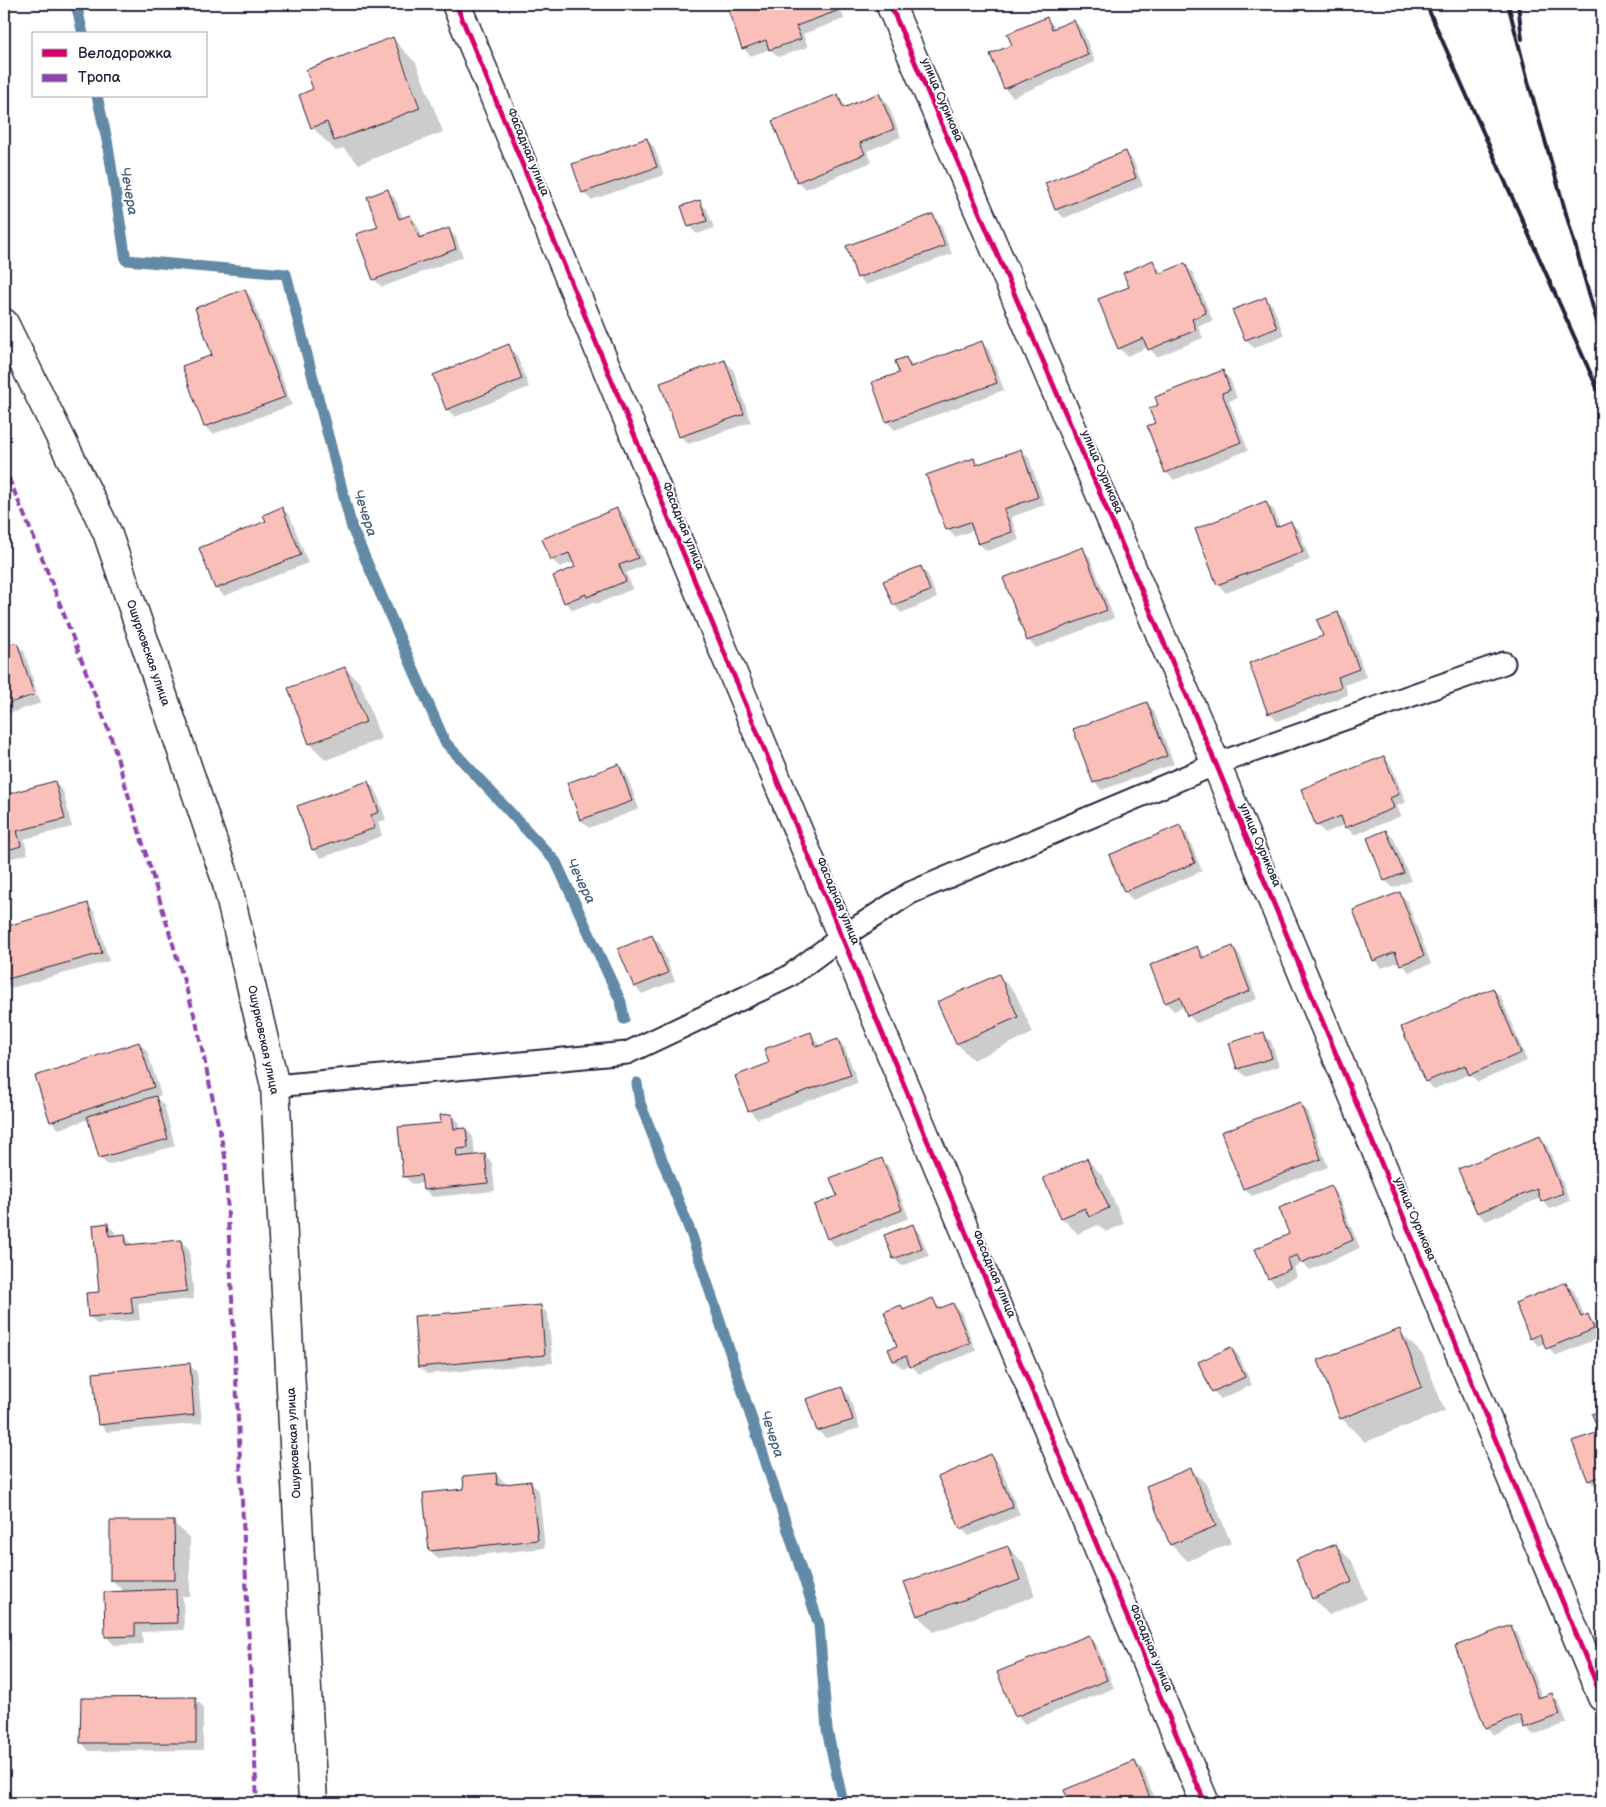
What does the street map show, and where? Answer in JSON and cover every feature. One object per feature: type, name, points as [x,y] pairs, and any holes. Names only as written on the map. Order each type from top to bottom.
[{"type":"street","name":"Фасадная улица","points":[[456,4],[842,937],[1206,1803]]},
{"type":"street","name":"улица Сурикова","points":[[890,4],[1216,764],[1602,1697]]},
{"type":"street","name":"Ошурковская улица","points":[[4,323],[107,532],[226,880],[275,1086],[313,1803]]},
{"type":"lane","points":[[275,1086],[627,1053],[788,977],[842,937],[910,893],[1216,764],[1504,663]]},
{"type":"building","points":[[726,4],[835,4],[837,11],[796,26],[801,39],[769,50],[766,40],[742,49]]},
{"type":"building","points":[[1047,17],[1052,29],[1074,20],[1088,55],[1004,89],[990,54],[1012,45],[1007,34]]},
{"type":"building","points":[[393,37],[420,108],[334,141],[327,122],[311,128],[299,95],[313,89],[306,70]]},
{"type":"building","points":[[879,93],[894,129],[860,143],[865,154],[797,182],[772,121],[838,94],[843,108]]},
{"type":"building","points":[[647,138],[657,167],[582,193],[572,164]]},
{"type":"building","points":[[1126,151],[1136,178],[1055,210],[1045,183]]},
{"type":"building","points":[[388,189],[399,219],[410,215],[419,238],[449,228],[456,249],[373,280],[356,234],[378,227],[367,197]]},
{"type":"building","points":[[700,200],[707,221],[688,227],[681,206]]},
{"type":"building","points":[[933,214],[945,246],[857,278],[846,246]]},
{"type":"building","points":[[1153,260],[1159,274],[1185,263],[1206,313],[1192,319],[1196,330],[1148,350],[1143,338],[1118,349],[1098,299],[1129,287],[1123,273]]},
{"type":"building","points":[[245,289],[285,397],[204,427],[182,366],[212,355],[195,308]]},
{"type":"building","points":[[1266,297],[1277,328],[1245,340],[1232,310]]},
{"type":"building","points":[[982,341],[997,383],[886,422],[872,382],[899,373],[895,361],[906,357],[910,367]]},
{"type":"building","points":[[509,344],[522,379],[446,410],[433,375]]},
{"type":"building","points":[[725,360],[744,414],[679,437],[660,383]]},
{"type":"building","points":[[1223,370],[1230,390],[1222,393],[1241,442],[1165,473],[1147,426],[1155,423],[1149,409],[1158,405],[1155,397]]},
{"type":"building","points":[[1021,449],[1038,497],[1004,509],[1012,532],[978,544],[970,522],[946,530],[926,475],[974,458],[976,465]]},
{"type":"building","points":[[1266,501],[1276,527],[1291,521],[1303,552],[1217,585],[1195,529]]},
{"type":"building","points":[[282,507],[301,555],[215,589],[199,548],[266,521],[263,515]]},
{"type":"building","points":[[617,508],[638,558],[619,565],[626,581],[587,597],[586,594],[564,603],[553,576],[575,567],[569,553],[551,560],[542,539]]},
{"type":"building","points":[[1083,547],[1107,610],[1027,641],[1003,578]]},
{"type":"building","points":[[921,566],[930,591],[893,605],[883,581]]},
{"type":"building","points":[[1338,612],[1359,669],[1338,677],[1341,687],[1268,714],[1249,663],[1323,636],[1317,620]]},
{"type":"building","points":[[17,642],[34,695],[4,705],[4,646]]},
{"type":"building","points":[[345,667],[366,722],[309,744],[288,688]]},
{"type":"building","points":[[1147,702],[1167,756],[1093,783],[1073,729]]},
{"type":"building","points":[[1384,756],[1399,794],[1390,798],[1394,808],[1345,828],[1341,816],[1316,826],[1301,789]]},
{"type":"building","points":[[619,764],[632,801],[580,820],[567,783]]},
{"type":"building","points":[[55,781],[65,819],[17,831],[21,846],[4,851],[4,795]]},
{"type":"building","points":[[368,781],[379,812],[371,815],[375,828],[312,850],[297,806]]},
{"type":"building","points":[[1180,825],[1195,863],[1124,892],[1109,855]]},
{"type":"building","points":[[1386,830],[1404,873],[1384,881],[1367,838]]},
{"type":"building","points":[[1400,892],[1424,956],[1400,965],[1395,952],[1373,961],[1353,910]]},
{"type":"building","points":[[88,903],[102,953],[4,980],[4,927]]},
{"type":"building","points":[[652,935],[668,973],[634,987],[618,949]]},
{"type":"building","points":[[1197,946],[1202,958],[1233,946],[1250,991],[1187,1016],[1180,997],[1165,1003],[1150,965]]},
{"type":"building","points":[[999,974],[1018,1017],[956,1044],[937,1002]]},
{"type":"building","points":[[1493,988],[1521,1053],[1469,1075],[1465,1065],[1425,1082],[1401,1027]]},
{"type":"building","points":[[811,1032],[816,1047],[838,1039],[851,1075],[748,1111],[735,1076],[769,1063],[764,1049]]},
{"type":"building","points":[[1264,1032],[1272,1058],[1237,1069],[1229,1043]]},
{"type":"building","points":[[139,1042],[154,1087],[50,1122],[35,1076]]},
{"type":"building","points":[[156,1096],[168,1139],[99,1158],[87,1116]]},
{"type":"building","points":[[1300,1102],[1321,1159],[1243,1189],[1221,1132]]},
{"type":"building","points":[[452,1114],[454,1129],[466,1128],[468,1148],[456,1149],[457,1157],[485,1154],[488,1183],[423,1190],[421,1175],[403,1177],[398,1127],[441,1123],[440,1115]]},
{"type":"building","points":[[1540,1136],[1563,1193],[1541,1202],[1537,1189],[1477,1213],[1458,1169]]},
{"type":"building","points":[[882,1158],[902,1210],[827,1239],[814,1205],[837,1196],[830,1178]]},
{"type":"building","points":[[1087,1158],[1109,1208],[1089,1217],[1085,1208],[1061,1218],[1043,1178]]},
{"type":"building","points":[[1331,1186],[1353,1240],[1301,1263],[1297,1255],[1287,1259],[1290,1269],[1268,1279],[1255,1249],[1289,1234],[1279,1208]]},
{"type":"building","points":[[108,1223],[109,1236],[125,1234],[126,1245],[181,1240],[187,1291],[131,1297],[133,1313],[88,1317],[86,1293],[99,1292],[93,1225]]},
{"type":"building","points":[[913,1224],[922,1248],[893,1259],[884,1235]]},
{"type":"building","points":[[1566,1282],[1581,1317],[1588,1314],[1594,1329],[1546,1349],[1540,1334],[1530,1339],[1515,1303]]},
{"type":"building","points":[[933,1298],[938,1309],[953,1303],[970,1343],[910,1367],[906,1356],[893,1361],[888,1349],[897,1346],[884,1312],[901,1305],[903,1310]]},
{"type":"building","points":[[541,1305],[545,1355],[418,1367],[414,1316]]},
{"type":"building","points":[[1400,1329],[1422,1387],[1340,1419],[1318,1360]]},
{"type":"building","points":[[1231,1347],[1245,1377],[1212,1392],[1198,1362]]},
{"type":"building","points":[[190,1363],[194,1415],[98,1425],[93,1373]]},
{"type":"building","points":[[842,1387],[853,1420],[817,1431],[806,1399]]},
{"type":"building","points":[[1602,1410],[1602,1476],[1588,1481],[1572,1441],[1599,1432],[1592,1414]]},
{"type":"building","points":[[991,1454],[1013,1507],[960,1529],[938,1477]]},
{"type":"building","points":[[1191,1468],[1216,1526],[1170,1545],[1146,1486]]},
{"type":"building","points":[[496,1473],[497,1485],[531,1481],[538,1540],[429,1551],[423,1493],[464,1489],[463,1476]]},
{"type":"building","points":[[110,1521],[174,1521],[175,1580],[110,1580]]},
{"type":"building","points":[[1336,1544],[1352,1582],[1312,1599],[1296,1560]]},
{"type":"building","points":[[1008,1546],[1020,1580],[917,1616],[904,1582]]},
{"type":"building","points":[[176,1589],[177,1623],[135,1624],[135,1636],[105,1637],[104,1592]]},
{"type":"building","points":[[1511,1625],[1538,1698],[1552,1693],[1560,1715],[1524,1728],[1520,1715],[1485,1728],[1455,1646]]},
{"type":"building","points":[[1089,1635],[1107,1680],[1015,1717],[997,1672]]},
{"type":"building","points":[[196,1697],[196,1743],[80,1743],[81,1698]]},
{"type":"building","points":[[1135,1761],[1152,1803],[1069,1803],[1064,1790]]},
{"type":"waterway","name":"Чечера","points":[[76,4],[83,32]]},
{"type":"waterway","name":"Чечера","points":[[97,98],[107,140],[126,260],[286,274],[352,528],[445,742],[556,862],[621,1002],[624,1019]]},
{"type":"waterway","name":"Чечера","points":[[637,1083],[640,1103],[692,1236],[819,1625],[827,1730],[843,1803]]},
{"type":"railway","points":[[1426,4],[1602,399]]},
{"type":"railway","points":[[1508,4],[1528,81],[1602,339]]},
{"type":"railway","points":[[1518,4],[1522,39]]},
{"type":"marked path","points":[[4,467],[41,555],[110,734],[196,1021],[225,1156],[257,1803]]},
{"type":"cycle path","points":[[456,4],[842,937],[1205,1803]]},
{"type":"cycle path","points":[[890,4],[1216,764],[1602,1697]]}]
